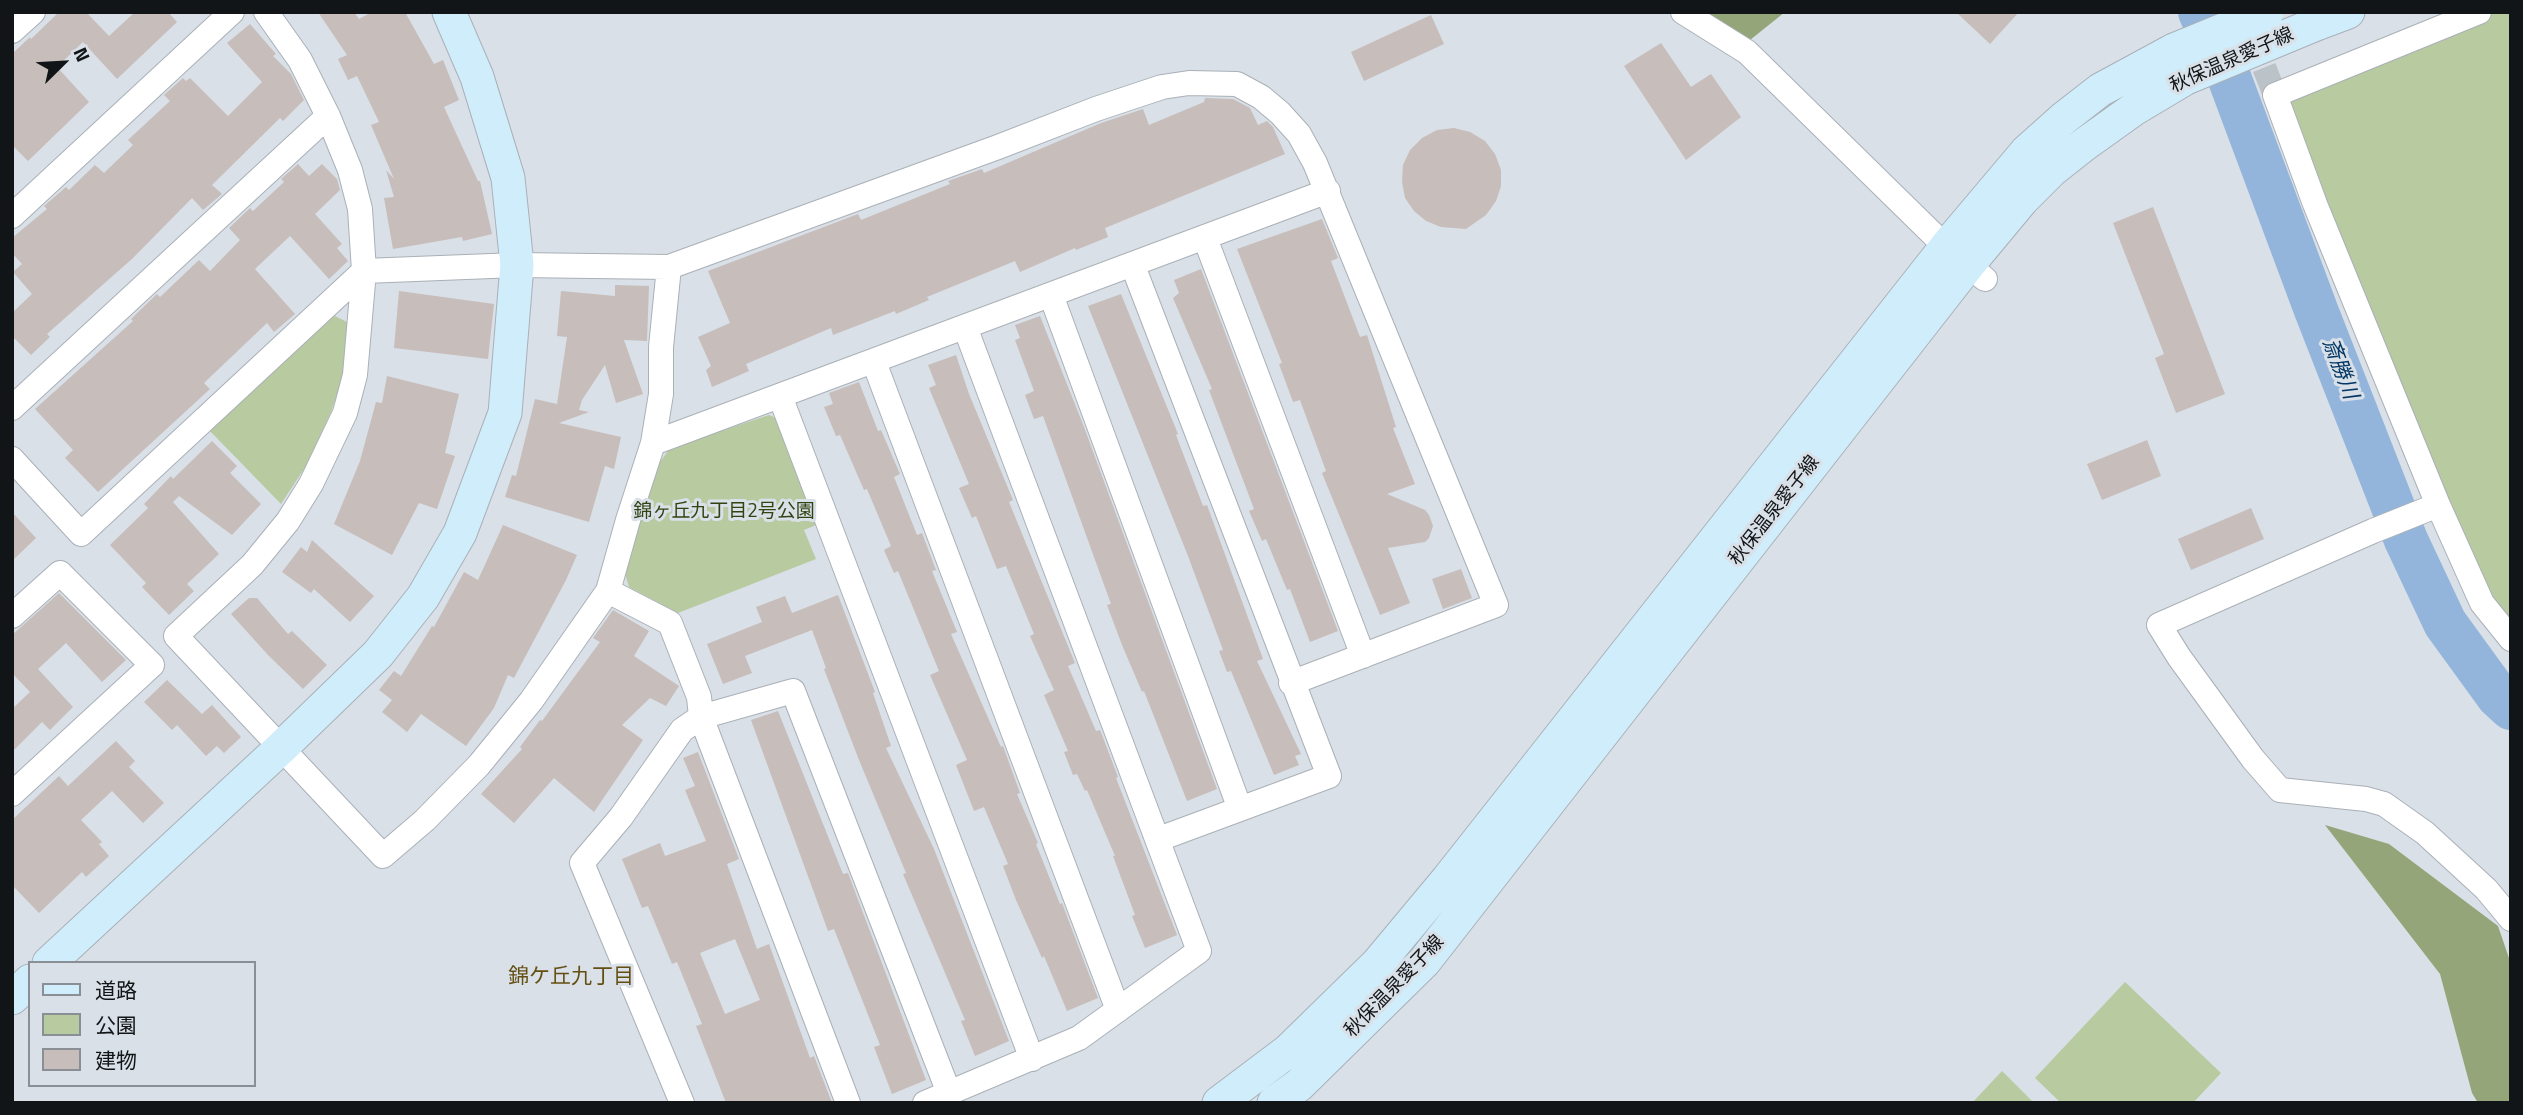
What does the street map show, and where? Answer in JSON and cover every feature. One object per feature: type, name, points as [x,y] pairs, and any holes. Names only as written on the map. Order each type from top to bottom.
[{"type":"main road","points":[[51,961],[281,748],[378,654],[423,597],[460,533],[505,413],[516,265],[508,178],[477,77],[449,12]]},
{"type":"main road","name":"秋保温泉愛子線","points":[[1219,1103],[1288,1051],[1387,953],[1966,263],[2052,170],[2134,109],[2180,64],[2267,12]]},
{"type":"main road","name":"秋保温泉愛子線","points":[[2180,64],[2348,12]]},
{"type":"main road","name":"秋保温泉愛子線","points":[[1274,1103],[1299,1085],[1424,962],[1966,263]]},
{"type":"main road","points":[[12,998],[28,983]]},
{"type":"street","points":[[12,31],[33,12]]},
{"type":"street","points":[[12,216],[232,12]]},
{"type":"street","points":[[266,12],[300,60],[328,116],[350,170],[360,209],[364,271],[355,375],[345,413],[310,484],[288,521],[252,565],[176,636],[383,856],[425,820],[479,765],[531,701],[608,591],[653,443],[661,394],[661,347],[668,267]]},
{"type":"street","points":[[1683,12],[1747,52],[1966,263]]},
{"type":"street","points":[[2479,12],[2276,95],[2315,204],[2434,507],[2482,603],[2511,639]]},
{"type":"street","points":[[12,458],[81,534],[364,271],[516,265],[668,267],[985,152],[1096,108],[1162,87],[1189,83],[1237,84],[1261,97],[1299,134],[1328,191],[1496,605],[1291,683]]},
{"type":"street","points":[[12,408],[328,116]]},
{"type":"street","points":[[653,443],[1328,191]]},
{"type":"street","points":[[1205,238],[1363,656]]},
{"type":"street","points":[[1133,266],[1291,683],[1329,776],[1159,839]]},
{"type":"street","points":[[1051,295],[1240,809]]},
{"type":"street","points":[[925,1103],[1079,1038],[1199,951],[965,327]]},
{"type":"street","points":[[874,362],[1118,1010]]},
{"type":"street","points":[[780,396],[1032,1059]]},
{"type":"street","points":[[2434,507],[2159,625],[2246,749],[2280,790],[2366,799],[2384,804],[2425,833],[2486,889],[2511,919]]},
{"type":"street","points":[[12,616],[60,573],[152,665],[12,794]]},
{"type":"street","points":[[608,591],[670,623],[699,697],[701,717],[848,1103]]},
{"type":"street","points":[[682,1103],[582,863],[621,817],[682,730],[701,717],[793,691],[949,1093]]},
{"type":"green space","points":[[1703,12],[1785,12],[1750,40]]},
{"type":"green space","points":[[2479,12],[2511,12],[2511,653],[2470,600],[2276,95]]},
{"type":"green space","points":[[333,315],[349,323],[346,367],[331,412],[306,466],[281,504],[210,431]]},
{"type":"green space","name":"錦ヶ丘九丁目2号公園","points":[[769,415],[783,421],[821,523],[804,530],[816,559],[678,613],[629,587],[623,567],[655,469],[670,448]]},
{"type":"green space","points":[[2325,825],[2389,844],[2498,926],[2511,964],[2511,1103],[2478,1103],[2472,1093],[2440,974]]},
{"type":"green space","points":[[2125,982],[2221,1073],[2193,1103],[2061,1103],[2035,1078]]},
{"type":"green space","points":[[2002,1071],[2034,1103],[1972,1103]]},
{"type":"building","points":[[59,12],[86,12],[109,36],[135,12],[168,12],[177,22],[117,79],[83,42],[57,67],[89,102],[28,161],[12,145],[12,54]]},
{"type":"building","points":[[318,12],[354,12],[359,19],[372,12],[405,12],[434,64],[443,60],[459,100],[444,107],[480,181],[492,234],[463,241],[462,237],[393,249],[384,198],[394,197],[386,170],[394,179],[371,125],[379,122],[357,76],[348,80],[338,59],[347,55]]},
{"type":"building","points":[[1956,12],[2019,12],[1990,44]]},
{"type":"building","points":[[1431,15],[1444,44],[1364,81],[1351,52]]},
{"type":"building","points":[[250,24],[276,54],[273,56],[291,74],[304,100],[283,121],[280,118],[212,185],[222,194],[203,210],[192,198],[133,258],[47,334],[50,337],[31,355],[12,336],[12,313],[32,294],[13,272],[22,264],[12,253],[12,238],[47,209],[44,206],[66,187],[69,190],[95,165],[104,173],[133,145],[128,140],[170,101],[164,95],[183,78],[186,81],[190,78],[228,116],[262,82],[227,43]]},
{"type":"building","points":[[1661,43],[1691,87],[1711,74],[1741,117],[1686,160],[1624,66]]},
{"type":"building","points":[[1205,98],[1233,99],[1250,108],[1258,125],[1267,121],[1273,127],[1285,154],[1105,228],[1108,237],[1020,272],[1015,261],[927,297],[929,300],[896,314],[895,311],[833,335],[831,328],[746,364],[749,371],[712,387],[706,370],[711,366],[698,337],[730,323],[708,271],[858,214],[861,220],[950,184],[948,181],[982,169],[984,173],[1101,123],[1143,109],[1149,125],[1204,102]]},
{"type":"building","points":[[1454,128],[1470,132],[1485,141],[1495,154],[1501,170],[1501,186],[1496,201],[1486,215],[1466,229],[1441,227],[1426,221],[1414,211],[1405,198],[1402,182],[1403,165],[1410,150],[1422,138],[1437,130]]},
{"type":"building","points":[[298,164],[309,176],[322,164],[337,179],[340,190],[315,214],[342,244],[337,248],[348,261],[329,279],[290,236],[255,269],[295,314],[274,332],[267,323],[204,383],[210,389],[98,492],[65,458],[73,450],[35,409],[133,321],[131,319],[157,294],[160,297],[199,260],[210,271],[240,240],[229,228],[250,208],[253,211],[284,182],[281,179]]},
{"type":"building","points":[[2153,207],[2225,394],[2176,413],[2155,358],[2164,354],[2113,223]]},
{"type":"building","points":[[1322,219],[1338,258],[1331,261],[1360,337],[1367,335],[1396,427],[1393,428],[1415,484],[1387,494],[1425,510],[1433,526],[1425,542],[1388,548],[1410,603],[1380,615],[1322,473],[1326,471],[1300,400],[1293,402],[1279,364],[1282,363],[1237,249]]},
{"type":"building","points":[[1201,269],[1338,631],[1310,642],[1290,589],[1287,590],[1266,539],[1262,541],[1249,511],[1254,509],[1209,390],[1212,389],[1173,298],[1179,293],[1174,280]]},
{"type":"building","points":[[615,285],[649,286],[647,341],[624,340],[643,394],[616,403],[605,365],[582,400],[579,410],[589,412],[559,423],[621,437],[614,469],[605,466],[589,522],[505,497],[512,475],[516,476],[535,399],[557,404],[567,337],[557,336],[561,291],[615,296]]},
{"type":"building","points":[[399,291],[494,304],[488,359],[394,348]]},
{"type":"building","points":[[1121,294],[1178,434],[1176,435],[1203,506],[1207,505],[1263,659],[1257,661],[1301,754],[1295,756],[1299,765],[1274,775],[1231,671],[1227,672],[1219,651],[1223,650],[1188,556],[1088,306]]},
{"type":"building","points":[[1040,316],[1084,427],[1217,789],[1187,801],[1107,605],[1111,604],[1043,416],[1034,419],[1025,395],[1034,391],[1015,340],[1020,338],[1015,325]]},
{"type":"building","points":[[956,355],[969,394],[1013,500],[1009,502],[1075,663],[1068,666],[1096,731],[1100,730],[1177,935],[1145,948],[1132,916],[1135,915],[1115,856],[1087,790],[1085,791],[1077,774],[1073,775],[1064,752],[1068,751],[1044,695],[1054,690],[1030,636],[1034,634],[1006,566],[997,569],[976,516],[972,518],[959,488],[969,484],[929,388],[936,385],[928,365]]},
{"type":"building","points":[[387,376],[459,394],[445,453],[455,456],[437,509],[419,503],[392,555],[334,524],[360,461],[376,402],[382,403]]},
{"type":"building","points":[[859,382],[878,431],[881,430],[900,474],[894,477],[917,535],[922,533],[936,570],[932,571],[957,632],[951,634],[1001,747],[1003,746],[1020,793],[1017,794],[1098,998],[1067,1011],[1016,900],[1003,866],[1008,864],[984,807],[974,811],[956,765],[967,760],[930,675],[939,671],[898,571],[894,573],[884,550],[891,546],[867,489],[864,490],[840,435],[836,436],[824,407],[833,404],[829,393]]},
{"type":"building","points":[[2147,440],[2161,476],[2102,500],[2087,464]]},
{"type":"building","points":[[212,441],[237,466],[230,473],[261,504],[232,535],[179,496],[173,502],[219,554],[187,584],[194,591],[169,615],[142,587],[146,583],[110,545],[148,508],[144,504],[171,476],[173,479]]},
{"type":"building","points":[[2251,508],[2264,539],[2191,570],[2178,539]]},
{"type":"building","points":[[12,512],[36,538],[12,561]]},
{"type":"building","points":[[503,525],[577,555],[566,580],[514,678],[508,675],[494,708],[466,746],[421,714],[407,732],[382,712],[392,700],[379,690],[394,671],[401,676],[432,626],[434,627],[464,572],[478,580]]},
{"type":"building","points":[[312,540],[374,596],[350,622],[314,589],[311,593],[282,572],[301,547],[307,552]]},
{"type":"building","points":[[1461,569],[1472,598],[1443,609],[1432,579]]},
{"type":"building","points":[[59,593],[126,660],[102,682],[66,643],[38,669],[73,707],[50,730],[42,722],[12,752],[12,709],[30,692],[12,673],[12,635]]},
{"type":"building","points":[[838,595],[875,692],[873,693],[891,746],[886,748],[934,849],[1009,1041],[975,1056],[961,1021],[965,1020],[903,874],[906,873],[859,760],[812,630],[745,656],[752,673],[723,684],[707,644],[762,622],[756,607],[785,596],[792,613]]},
{"type":"building","points":[[249,598],[257,598],[288,634],[292,631],[327,665],[303,689],[231,614]]},
{"type":"building","points":[[613,610],[649,631],[634,656],[679,686],[666,706],[650,698],[622,725],[643,740],[594,812],[554,778],[514,823],[481,794],[522,749],[520,747],[600,642],[593,638]]},
{"type":"building","points":[[167,680],[202,714],[212,705],[241,737],[224,753],[217,746],[206,756],[177,725],[172,730],[144,702]]},
{"type":"building","points":[[778,711],[843,874],[848,873],[926,1080],[892,1094],[874,1047],[880,1045],[834,929],[828,931],[751,720]]},
{"type":"building","points":[[116,741],[135,761],[129,767],[164,803],[143,823],[112,791],[81,820],[102,842],[99,844],[109,856],[86,877],[82,872],[39,913],[12,885],[12,820],[59,776],[68,786]]},
{"type":"building","points":[[698,752],[739,859],[727,864],[757,949],[769,944],[810,1058],[814,1056],[832,1103],[726,1103],[696,1026],[702,1024],[677,962],[672,964],[648,906],[642,908],[622,859],[660,843],[665,856],[706,841],[685,790],[695,786],[683,758]],"holes":[[[735,939],[760,1000],[725,1014],[700,953]]]},
{"type":"waterway","name":"斎勝川","points":[[2200,12],[2229,77],[2406,540],[2445,623],[2498,696],[2511,708]]},
{"type":"tunnel","points":[[2251,34],[2275,95]]},
{"type":"district","name":"錦ケ丘九丁目","points":[[571,978]]}]
